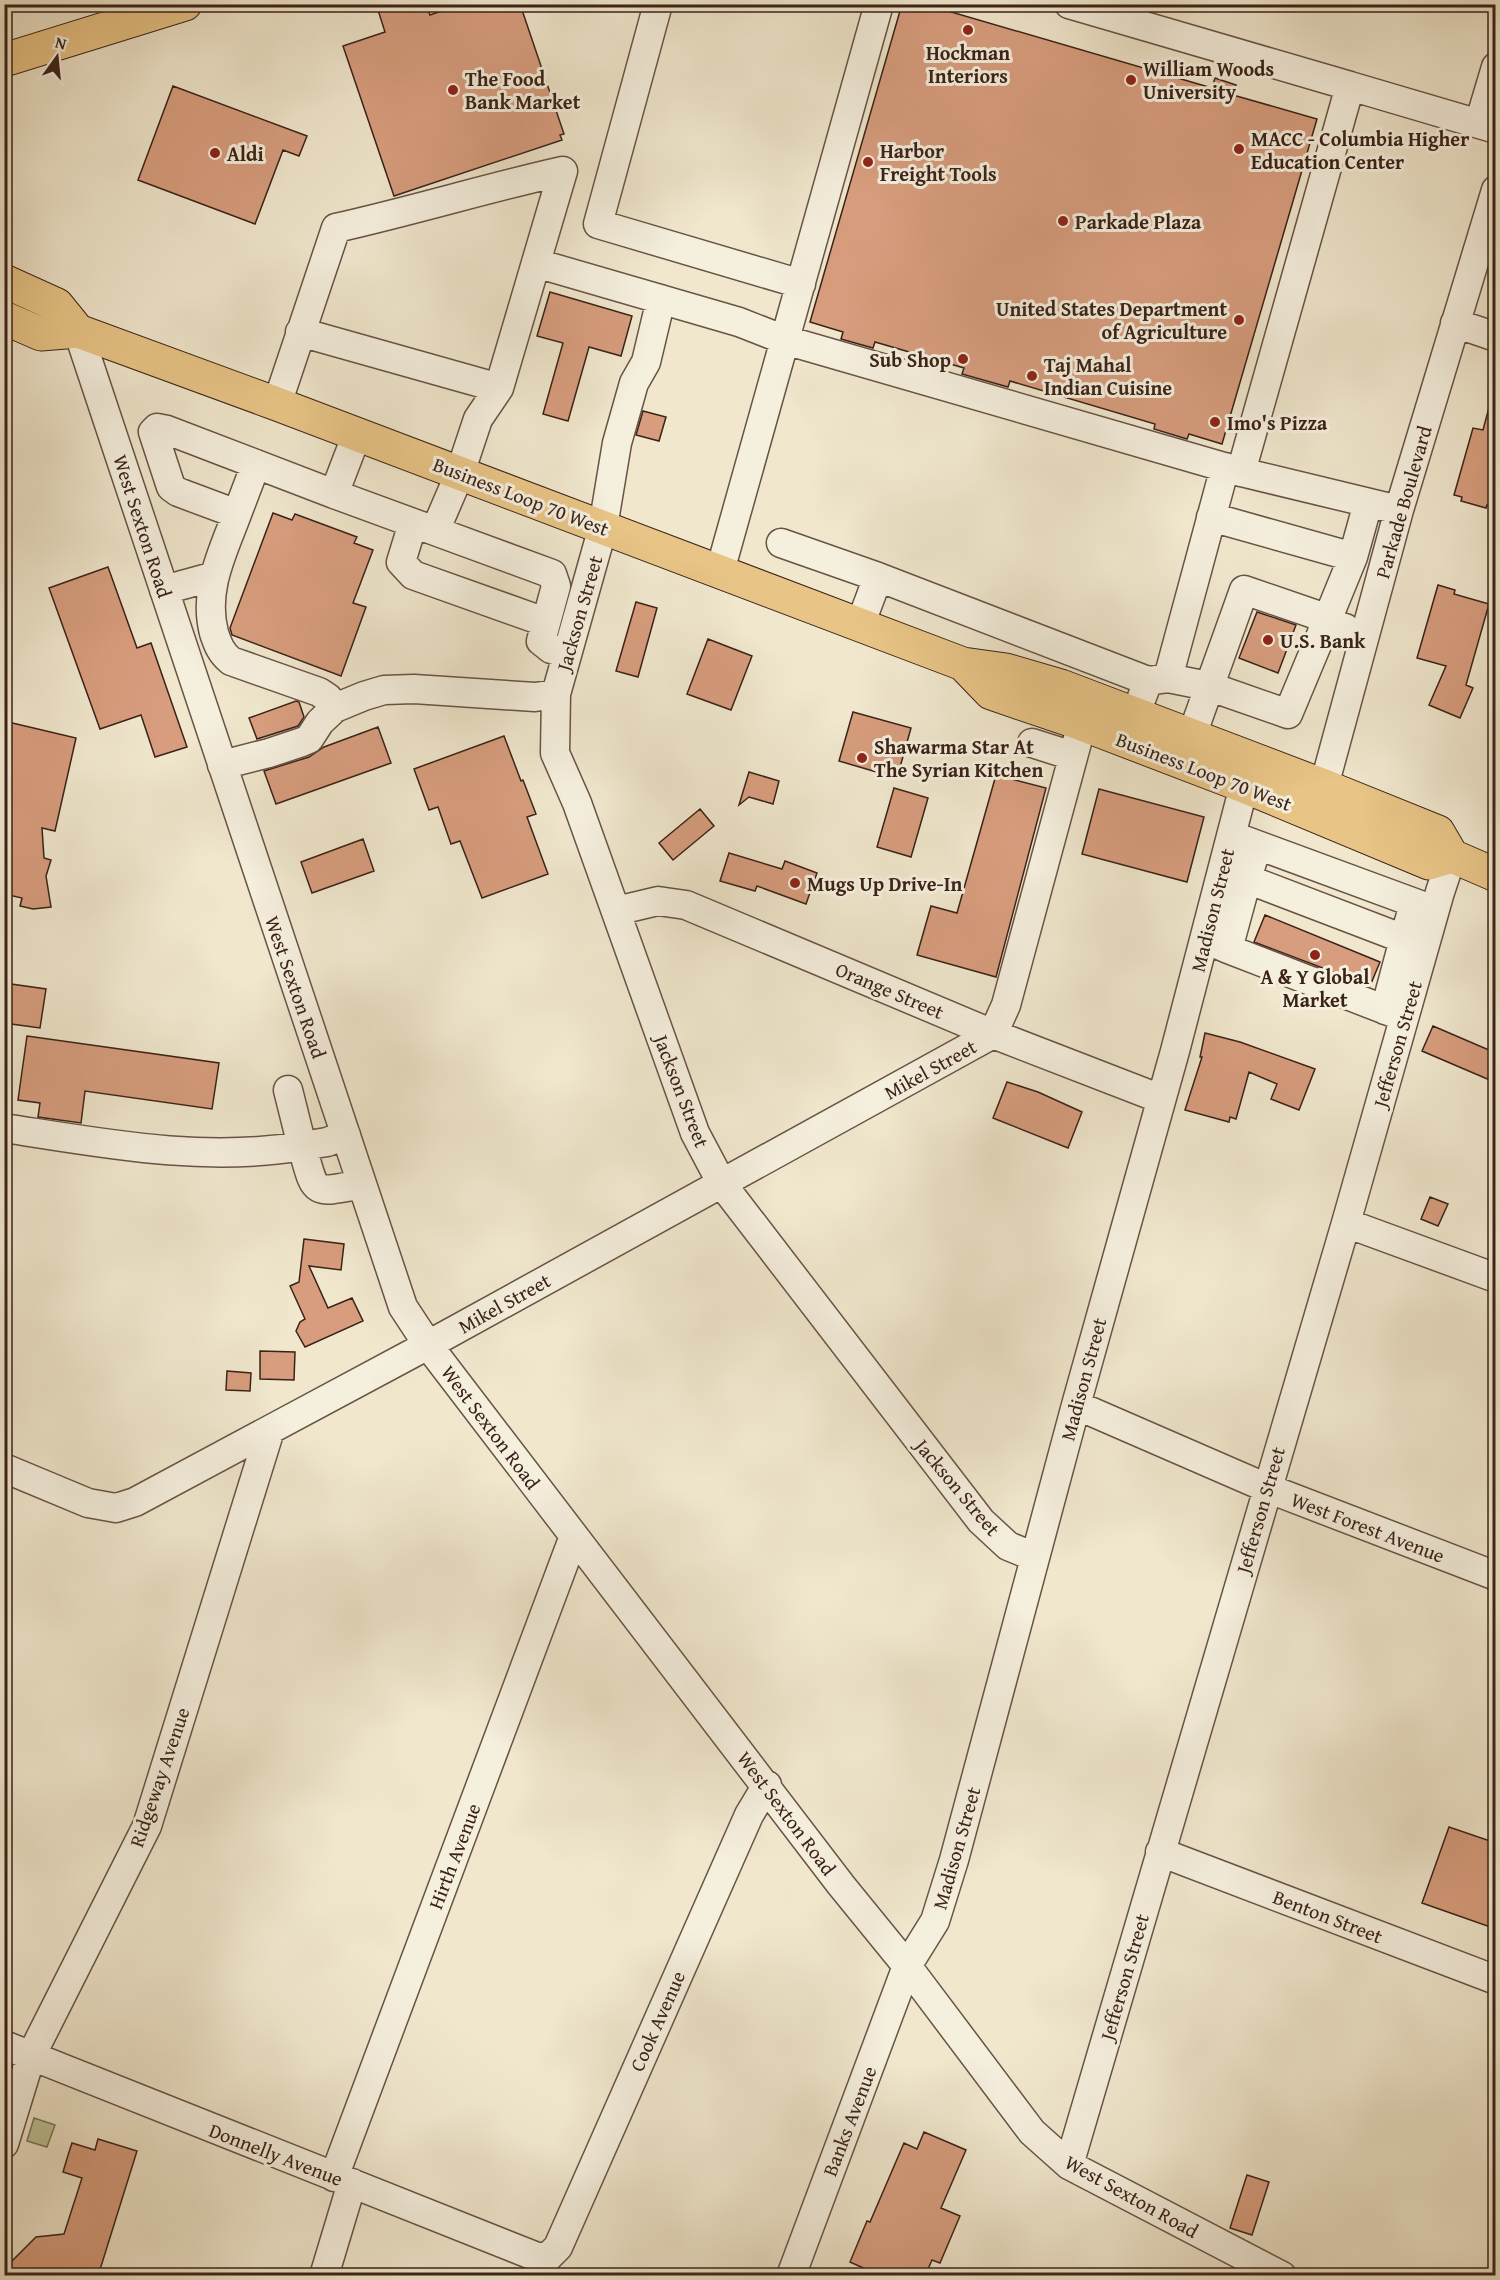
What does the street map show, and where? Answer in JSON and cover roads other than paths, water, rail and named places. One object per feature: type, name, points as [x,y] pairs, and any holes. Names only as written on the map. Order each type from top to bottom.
[{"type":"main road","points":[[4,60],[184,4]]},
{"type":"main road","points":[[4,281],[57,305],[78,331]]},
{"type":"main road","name":"Business Loop 70 West","points":[[4,318],[41,334],[78,331],[357,434],[963,664],[1017,673],[1061,686],[1192,735],[1318,800],[1412,856],[1429,863],[1452,856],[1438,832],[1318,800],[1244,786],[1082,724],[991,693],[963,664]]},
{"type":"main road","points":[[1452,856],[1496,874]]},
{"type":"street","points":[[658,4],[597,224],[801,284]]},
{"type":"street","points":[[720,571],[879,4]]},
{"type":"street","points":[[1070,4],[1487,126],[1496,67]]},
{"type":"street","points":[[1136,714],[1158,680],[1211,517],[1233,470],[1350,86]]},
{"type":"street","points":[[277,404],[336,228],[563,171],[499,388],[478,419],[460,473],[401,562],[413,574],[545,622]]},
{"type":"street","name":"Parkade Boulevard","points":[[1318,800],[1399,510],[1496,190]]},
{"type":"street","points":[[536,263],[739,322],[785,340],[1233,470],[1399,510]]},
{"type":"street","name":"Jackson Street","points":[[661,299],[645,362],[634,383],[617,443],[603,527],[556,694],[555,753],[577,802],[694,1133],[722,1184],[981,1521],[1008,1546],[1035,1557]]},
{"type":"street","points":[[1455,323],[1496,337]]},
{"type":"street","name":"West Sexton Road","points":[[78,331],[403,1307],[428,1345],[841,1885],[907,1966],[1032,2132],[1069,2165],[1268,2272]]},
{"type":"street","points":[[300,332],[499,388]]},
{"type":"street","points":[[237,514],[178,492],[171,487],[153,432],[157,428],[546,570],[552,574],[556,586],[541,641],[551,649],[567,654]]},
{"type":"street","points":[[334,494],[357,434]]},
{"type":"street","points":[[256,464],[209,598],[215,634],[224,656],[242,665],[319,692],[335,708]]},
{"type":"street","points":[[781,543],[1158,680],[1208,686],[1288,714],[1353,558],[1368,503]]},
{"type":"street","points":[[1211,517],[1353,558]]},
{"type":"street","points":[[164,590],[215,576]]},
{"type":"street","points":[[860,625],[878,577]]},
{"type":"street","points":[[1192,735],[1244,590],[1314,614],[1326,622],[1365,633]]},
{"type":"street","points":[[222,765],[302,742],[309,738],[320,722],[335,708],[364,696],[393,688],[535,697],[556,694]]},
{"type":"street","points":[[993,1034],[1006,1005],[1082,724]]},
{"type":"street","points":[[1032,743],[1073,756]]},
{"type":"street","name":"Madison Street","points":[[907,1966],[935,1921],[954,1860],[1161,1099],[1216,944],[1231,835],[1244,786]]},
{"type":"street","points":[[1231,835],[1415,904]]},
{"type":"street","points":[[1257,846],[1248,879],[1216,944],[1395,1014],[1404,939],[1415,904],[1412,856]]},
{"type":"street","name":"Jefferson Street","points":[[1069,2165],[1346,1223],[1395,1014],[1415,904],[1452,856]]},
{"type":"street","points":[[1248,879],[1404,939]]},
{"type":"street","name":"Orange Street","points":[[616,911],[658,901],[686,905],[993,1034],[1161,1099]]},
{"type":"street","name":"Mikel Street","points":[[4,1468],[88,1503],[116,1508],[135,1502],[428,1345],[993,1034]]},
{"type":"street","points":[[288,1090],[312,1182],[317,1188],[324,1190],[362,1184]]},
{"type":"street","points":[[4,1128],[197,1153],[242,1154],[327,1142],[346,1135]]},
{"type":"street","points":[[1346,1223],[1496,1278]]},
{"type":"street","name":"West Forest Avenue","points":[[1076,1405],[1267,1488],[1496,1576]]},
{"type":"street","name":"Ridgeway Avenue","points":[[4,2144],[31,2056],[147,1826],[270,1430]]},
{"type":"street","name":"Hirth Avenue","points":[[324,2276],[343,2180],[574,1536]]},
{"type":"street","name":"Cook Avenue","points":[[548,2257],[558,2247],[748,1815],[766,1785]]},
{"type":"street","name":"Benton Street","points":[[1160,1852],[1496,1980]]},
{"type":"street","name":"Banks Avenue","points":[[791,2276],[907,1966]]},
{"type":"street","name":"Donnelly Avenue","points":[[4,2046],[537,2257],[548,2257]]},
{"type":"place","name":"Hockman Interiors","points":[[968,30]]},
{"type":"place","name":"William Woods University","points":[[1131,80]]},
{"type":"place","name":"The Food Bank Market","points":[[453,90]]},
{"type":"place","name":"MACC - Columbia Higher Education Center","points":[[1239,149]]},
{"type":"place","name":"Aldi","points":[[215,153]]},
{"type":"place","name":"Harbor Freight Tools","points":[[868,162]]},
{"type":"place","name":"Parkade Plaza","points":[[1063,221]]},
{"type":"place","name":"United States Department of Agriculture","points":[[1239,320]]},
{"type":"place","name":"Sub Shop","points":[[963,359]]},
{"type":"place","name":"Taj Mahal Indian Cuisine","points":[[1032,376]]},
{"type":"place","name":"Imo's Pizza","points":[[1215,422]]},
{"type":"place","name":"U.S. Bank","points":[[1268,640]]},
{"type":"place","name":"Shawarma Star At The Syrian Kitchen","points":[[862,758]]},
{"type":"place","name":"Mugs Up Drive-In","points":[[795,883]]},
{"type":"place","name":"A & Y Global Market","points":[[1315,955]]}]
